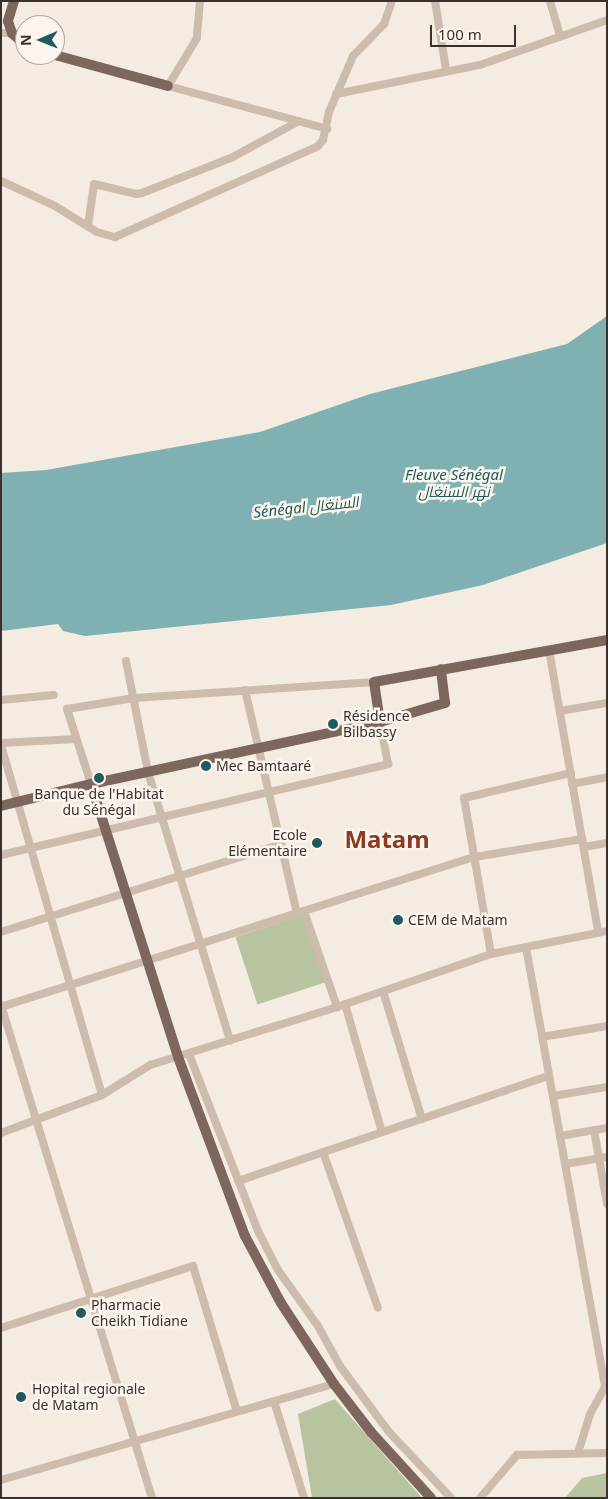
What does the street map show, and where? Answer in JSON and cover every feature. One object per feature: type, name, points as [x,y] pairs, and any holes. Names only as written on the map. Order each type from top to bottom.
[{"type":"main road","points":[[6,33],[14,1]]},
{"type":"main road","points":[[65,58],[168,86]]},
{"type":"main road","points":[[380,722],[374,682],[607,640]]},
{"type":"main road","points":[[1,806],[91,784],[380,722],[445,703],[441,670]]},
{"type":"main road","points":[[91,784],[178,1057],[245,1236],[281,1303],[334,1384],[371,1432],[431,1498]]},
{"type":"street","points":[[200,1],[197,38],[168,86],[327,129]]},
{"type":"street","points":[[1,181],[55,206],[108,237],[122,236],[318,146],[327,129],[336,94],[353,56],[384,24],[392,1]]},
{"type":"street","points":[[435,1],[446,70]]},
{"type":"street","points":[[550,1],[560,38]]},
{"type":"street","points":[[336,94],[386,87],[446,70],[480,65],[607,20]]},
{"type":"street","points":[[88,226],[94,184],[136,194],[142,193],[231,158],[300,121]]},
{"type":"street","points":[[1,1133],[102,1095],[150,1065],[341,1006],[491,954],[603,931],[583,843],[549,650]]},
{"type":"street","points":[[126,661],[148,772],[230,1041]]},
{"type":"street","points":[[91,784],[67,709],[134,698],[374,682]]},
{"type":"street","points":[[245,690],[281,844],[300,912],[341,1006],[382,1132]]},
{"type":"street","points":[[1,700],[54,695]]},
{"type":"street","points":[[560,711],[607,703]]},
{"type":"street","points":[[1,855],[388,764],[380,722]]},
{"type":"street","points":[[76,739],[1,744],[102,1095]]},
{"type":"street","points":[[491,954],[464,798],[571,773]]},
{"type":"street","points":[[572,784],[607,778]]},
{"type":"street","points":[[152,1498],[1,1006],[475,857],[583,843],[607,843]]},
{"type":"street","points":[[1,932],[281,844]]},
{"type":"street","points":[[526,947],[604,1387],[590,1414],[578,1453]]},
{"type":"street","points":[[383,991],[422,1119]]},
{"type":"street","points":[[542,1037],[607,1026]]},
{"type":"street","points":[[189,1054],[258,1231],[278,1270],[318,1326],[340,1366],[389,1432],[451,1498]]},
{"type":"street","points":[[238,1181],[549,1076]]},
{"type":"street","points":[[552,1096],[607,1087]]},
{"type":"street","points":[[560,1136],[607,1128]]},
{"type":"street","points":[[594,1130],[603,1157],[607,1204]]},
{"type":"street","points":[[323,1152],[378,1308]]},
{"type":"street","points":[[565,1164],[603,1157]]},
{"type":"street","points":[[245,1236],[258,1231]]},
{"type":"street","points":[[1,1328],[193,1266],[237,1412]]},
{"type":"street","points":[[1,1480],[334,1384]]},
{"type":"street","points":[[274,1401],[304,1498]]},
{"type":"street","points":[[480,1498],[517,1455],[607,1452]]},
{"type":"green space","points":[[303,915],[325,983],[257,1004],[235,937]]},
{"type":"green space","points":[[335,1399],[422,1498],[312,1498],[298,1414]]},
{"type":"green space","points":[[607,1473],[607,1498],[565,1498],[582,1478]]},
{"type":"water","name":"Fleuve Sénégal نهر السنغال","points":[[607,316],[607,543],[483,585],[391,605],[85,636],[63,631],[58,624],[1,631],[1,473],[46,470],[260,432],[370,394],[567,344]]},
{"type":"place","name":"Résidence Bilbassy","points":[[333,724]]},
{"type":"place","name":"Mec Bamtaaré","points":[[206,766]]},
{"type":"place","name":"Banque de l'Habitat du Sénégal","points":[[99,778]]},
{"type":"place","name":"Ecole Elémentaire","points":[[317,843]]},
{"type":"place","name":"CEM de Matam","points":[[398,920]]},
{"type":"place","name":"Pharmacie Cheikh Tidiane","points":[[81,1313]]},
{"type":"place","name":"Hopital regionale de Matam","points":[[21,1397]]},
{"type":"district","name":"Matam","points":[[387,839]]},
{"type":"water label","name":"Sénégal السنغال","points":[[306,507]]}]
